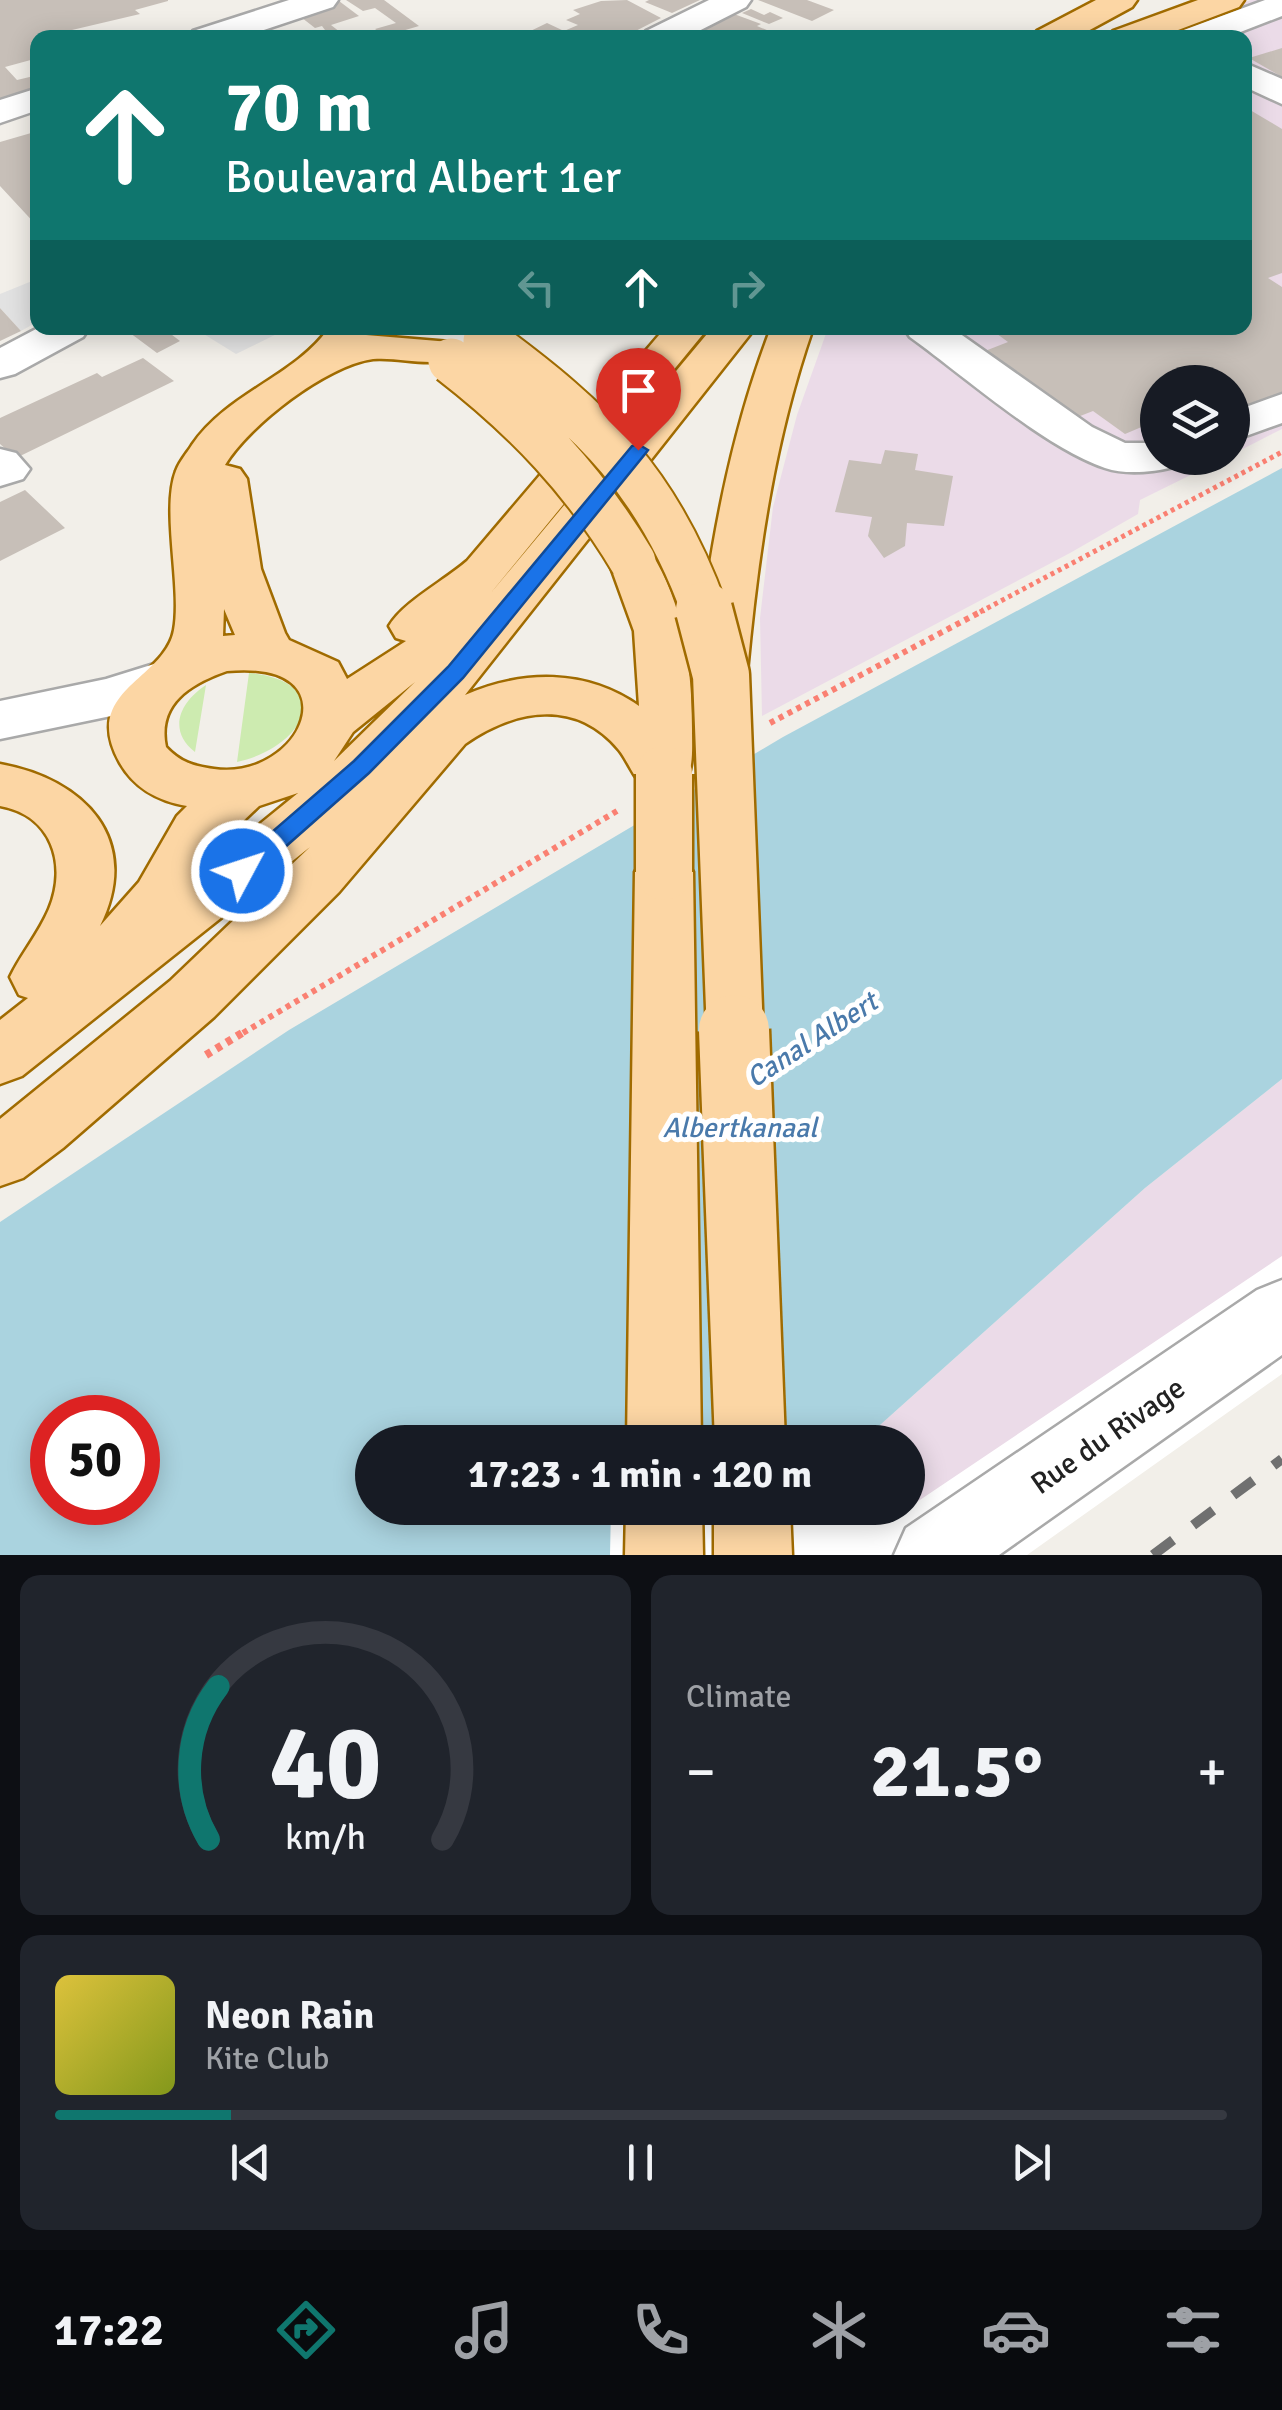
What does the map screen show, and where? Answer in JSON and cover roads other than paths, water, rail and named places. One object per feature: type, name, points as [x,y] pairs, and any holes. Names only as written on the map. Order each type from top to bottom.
[{"type":"main road","points":[[1104,30],[1162,0]]},
{"type":"main road","points":[[1147,30],[1228,0]]},
{"type":"main road","points":[[1064,30],[1116,2]]},
{"type":"main road","points":[[421,335],[459,345],[580,411],[606,437],[655,502],[697,586],[721,674]]},
{"type":"main road","points":[[178,671],[231,652],[338,659],[385,641],[457,598],[502,552],[681,335]]},
{"type":"main road","points":[[36,995],[163,934],[318,806],[415,716],[475,652],[728,335]]},
{"type":"main road","points":[[749,1425],[721,674],[738,514],[749,458],[790,335]]},
{"type":"main road","points":[[36,995],[127,889],[163,822],[156,765],[139,716],[150,696],[178,671],[200,628],[198,472],[212,449],[262,399],[341,340],[378,346],[459,345],[562,456],[605,512],[633,562],[660,630],[666,682],[664,1425]]},
{"type":"main road","points":[[239,422],[224,477],[224,496],[254,624],[288,658],[329,690],[333,719]]},
{"type":"main road","points":[[156,765],[199,790],[242,789],[274,780],[303,763],[323,742],[333,719],[383,677],[512,603]]},
{"type":"main road","points":[[0,1157],[168,1020],[300,896],[446,730],[465,715],[507,698],[554,694],[574,698],[627,725],[664,774]]},
{"type":"main road","points":[[0,785],[28,791],[69,816],[82,843],[85,885],[77,911],[36,995],[0,1057]]},
{"type":"main road","points":[[36,995],[160,898],[197,831],[242,789]]},
{"type":"main road","points":[[664,1525],[664,1555]]},
{"type":"main road","points":[[752,1525],[753,1555]]},
{"type":"street","points":[[230,30],[322,0]]},
{"type":"street","points":[[674,30],[735,0]]},
{"type":"street","points":[[1215,30],[1282,5]]},
{"type":"street","points":[[1252,37],[1282,26]]},
{"type":"street","points":[[1252,77],[1282,93]]},
{"type":"street","points":[[0,112],[30,101]]},
{"type":"street","points":[[0,365],[55,335]]},
{"type":"street","points":[[935,335],[1076,437],[1118,457],[1140,457]]},
{"type":"street","points":[[1250,421],[1282,408]]},
{"type":"street","points":[[0,463],[6,469],[0,472]]},
{"type":"street","points":[[0,720],[111,697],[178,671]]},
{"type":"street","points":[[0,744],[69,732],[98,734],[156,765]]},
{"type":"street","name":"Rue du Rivage","points":[[933,1555],[1282,1314]]},
{"type":"water","name":"Albertkanaal","points":[[1282,468],[1282,1079],[1145,1188],[880,1425],[355,1425],[355,1525],[773,1525],[742,1555],[0,1555],[0,1222],[289,1030],[783,737]]},
{"type":"railway","points":[[1153,1555],[1282,1459]]},
{"type":"water label","name":"Canal Albert","points":[[812,1040]]}]
